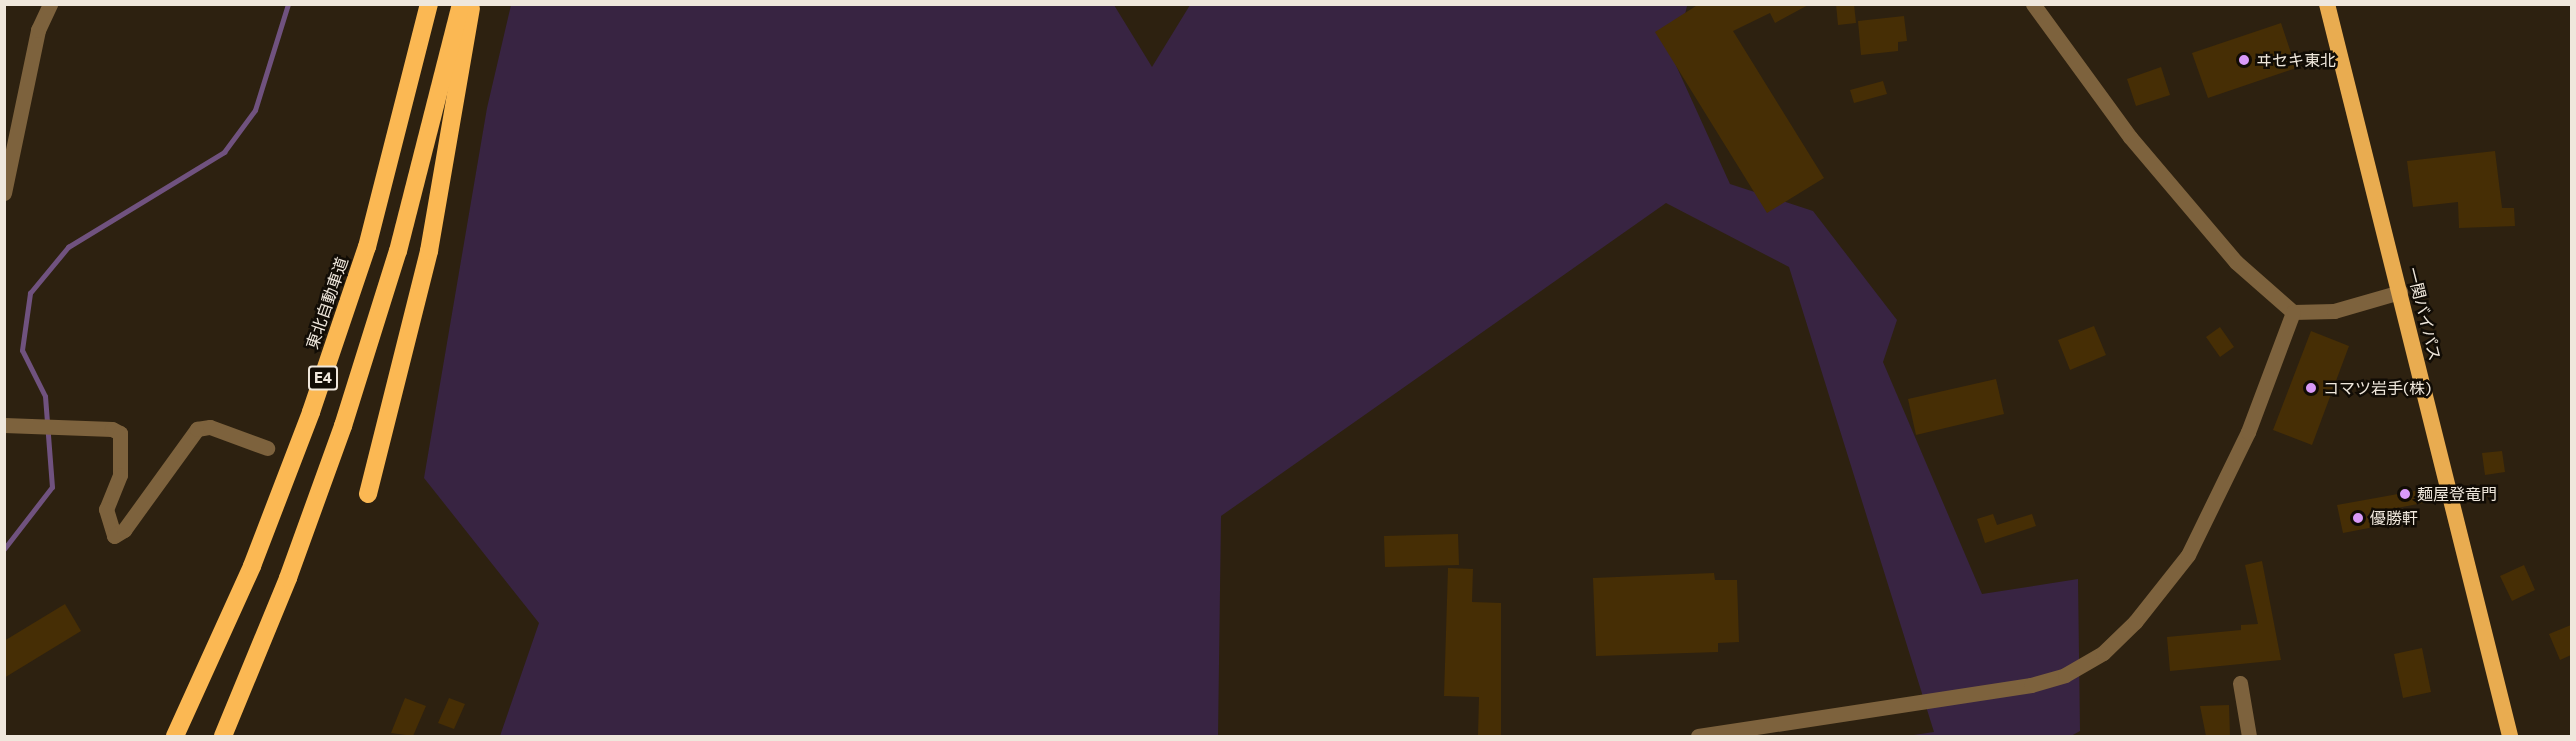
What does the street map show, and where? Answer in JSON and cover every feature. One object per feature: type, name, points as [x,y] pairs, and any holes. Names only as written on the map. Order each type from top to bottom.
[{"type":"highway","name":"東北自動車道","points":[[175,736],[252,566],[311,412],[367,247],[429,4]]},
{"type":"highway","name":"E4","points":[[223,736],[288,578],[343,426],[398,251],[461,4]]},
{"type":"highway","points":[[369,494],[429,251],[471,4]]},
{"type":"highway","name":"一関バイパス","points":[[2327,4],[2510,736]]},
{"type":"street","points":[[4,193],[38,30],[50,4]]},
{"type":"street","points":[[2033,4],[2130,137],[2236,262],[2293,312],[2334,311],[2400,292]]},
{"type":"street","points":[[1698,736],[2031,685],[2065,675],[2103,653],[2135,622],[2188,555],[2248,432],[2293,312]]},
{"type":"street","points":[[4,425],[112,429],[120,433],[120,475],[106,509],[114,536],[124,530],[197,429],[210,427],[267,448]]},
{"type":"street","points":[[2240,683],[2249,736]]},
{"type":"shaded area","points":[[511,5],[1114,5],[1152,67],[1190,5],[1687,6],[1674,61],[1730,184],[1813,211],[1897,320],[1883,362],[1982,594],[2078,579],[2080,731],[2071,736],[1907,736],[1934,732],[1789,267],[1666,203],[1221,516],[1218,736],[500,736],[539,623],[424,478],[487,108]]},
{"type":"building","points":[[1699,4],[1810,4],[1775,23],[1770,13],[1733,31],[1824,178],[1767,213],[1655,32]]},
{"type":"building","points":[[1836,4],[1854,4],[1856,23],[1838,25]]},
{"type":"building","points":[[1904,16],[1907,41],[1898,42],[1898,51],[1861,55],[1858,21]]},
{"type":"building","name":"ヰセキ東北","points":[[2281,23],[2296,68],[2208,98],[2192,53]]},
{"type":"building","points":[[2161,67],[2170,95],[2136,106],[2127,79]]},
{"type":"building","points":[[1883,81],[1887,94],[1854,103],[1850,90]]},
{"type":"building","points":[[2495,151],[2502,208],[2514,208],[2515,226],[2459,228],[2458,202],[2413,207],[2407,161]]},
{"type":"building","points":[[2094,326],[2106,355],[2070,370],[2058,340]]},
{"type":"building","points":[[2220,327],[2234,347],[2220,357],[2206,337]]},
{"type":"building","name":"コマツ岩手(株)","points":[[2311,331],[2349,346],[2312,445],[2273,430]]},
{"type":"building","points":[[1996,379],[2004,414],[1916,435],[1908,399]]},
{"type":"building","points":[[2502,451],[2505,472],[2485,475],[2482,453]]},
{"type":"building","points":[[2420,490],[2423,503],[2392,509],[2395,523],[2343,533],[2337,505]]},
{"type":"building","points":[[1993,514],[1997,525],[2032,514],[2036,526],[1985,543],[1977,519]]},
{"type":"building","points":[[1458,534],[1459,565],[1385,567],[1384,536]]},
{"type":"building","points":[[2262,561],[2281,660],[2170,671],[2167,637],[2241,630],[2241,625],[2258,624],[2245,565]]},
{"type":"building","points":[[2524,565],[2535,590],[2512,601],[2500,576]]},
{"type":"building","points":[[1448,568],[1473,569],[1472,602],[1501,603],[1501,736],[1478,735],[1479,697],[1444,696]]},
{"type":"building","points":[[1714,573],[1715,580],[1737,580],[1739,642],[1718,643],[1718,652],[1596,656],[1593,578]]},
{"type":"building","points":[[65,604],[81,631],[4,678],[4,641]]},
{"type":"building","points":[[2571,625],[2571,655],[2560,660],[2549,634]]},
{"type":"building","points":[[2422,648],[2431,692],[2403,698],[2394,654]]},
{"type":"building","points":[[405,698],[426,706],[413,736],[391,733]]},
{"type":"building","points":[[449,698],[465,704],[454,729],[438,723]]},
{"type":"building","points":[[2229,705],[2230,736],[2206,736],[2200,706]]},
{"type":"waterway","points":[[4,549],[52,487],[45,396],[22,350],[30,293],[68,247],[224,152],[255,110],[288,4]]},
{"type":"place","name":"ヰセキ東北","points":[[2244,60]]},
{"type":"place","name":"コマツ岩手(株)","points":[[2311,388]]},
{"type":"place","name":"麺屋登竜門","points":[[2405,494]]},
{"type":"place","name":"優勝軒","points":[[2358,518]]}]
